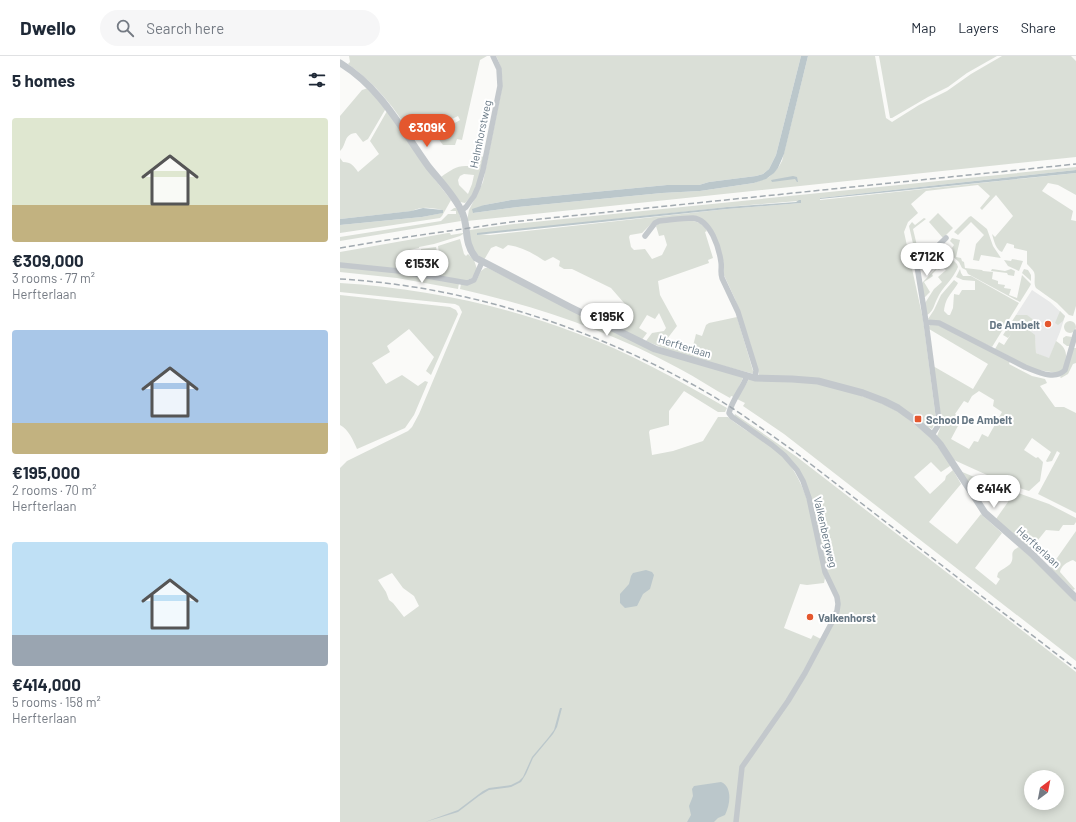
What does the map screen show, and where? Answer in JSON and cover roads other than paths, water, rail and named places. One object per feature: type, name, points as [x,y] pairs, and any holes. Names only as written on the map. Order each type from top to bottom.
[{"type":"street","name":"Helmhorstweg","points":[[462,210],[474,196],[478,187],[483,170],[500,86],[499,69],[493,56]]},
{"type":"street","name":"Herfterlaan","points":[[340,63],[366,82],[384,102],[433,172],[462,210],[469,249],[476,258],[647,346],[756,378],[818,381],[863,393],[898,408],[932,435],[948,456],[984,513],[1032,554],[1076,598]]},
{"type":"street","points":[[645,236],[659,221],[693,218],[704,222],[708,227],[713,237],[721,262],[720,273],[738,312],[756,370],[756,378]]},
{"type":"street","points":[[932,435],[938,426],[939,421],[917,266],[946,238]]},
{"type":"street","points":[[340,265],[399,271],[467,283],[474,280],[482,262]]},
{"type":"street","points":[[926,322],[939,323],[1025,367],[1053,375],[1060,374],[1065,370],[1076,332]]},
{"type":"street","name":"Valkenbergweg","points":[[736,822],[742,767],[797,686],[828,629],[837,610],[838,604],[837,597],[825,572],[809,498],[797,470],[784,455],[729,413],[732,404],[744,385],[747,376]]},
{"type":"railway","points":[[340,248],[511,222],[1076,164]]},
{"type":"railway","points":[[340,279],[386,283],[431,290],[476,299],[520,311],[606,342],[688,382],[729,406],[795,452],[1076,669]]},
{"type":"place","name":"De Ambelt","points":[[1048,324]]},
{"type":"place","name":"School De Ambelt","points":[[918,419]]},
{"type":"place","name":"Valkenhorst","points":[[810,617]]}]
